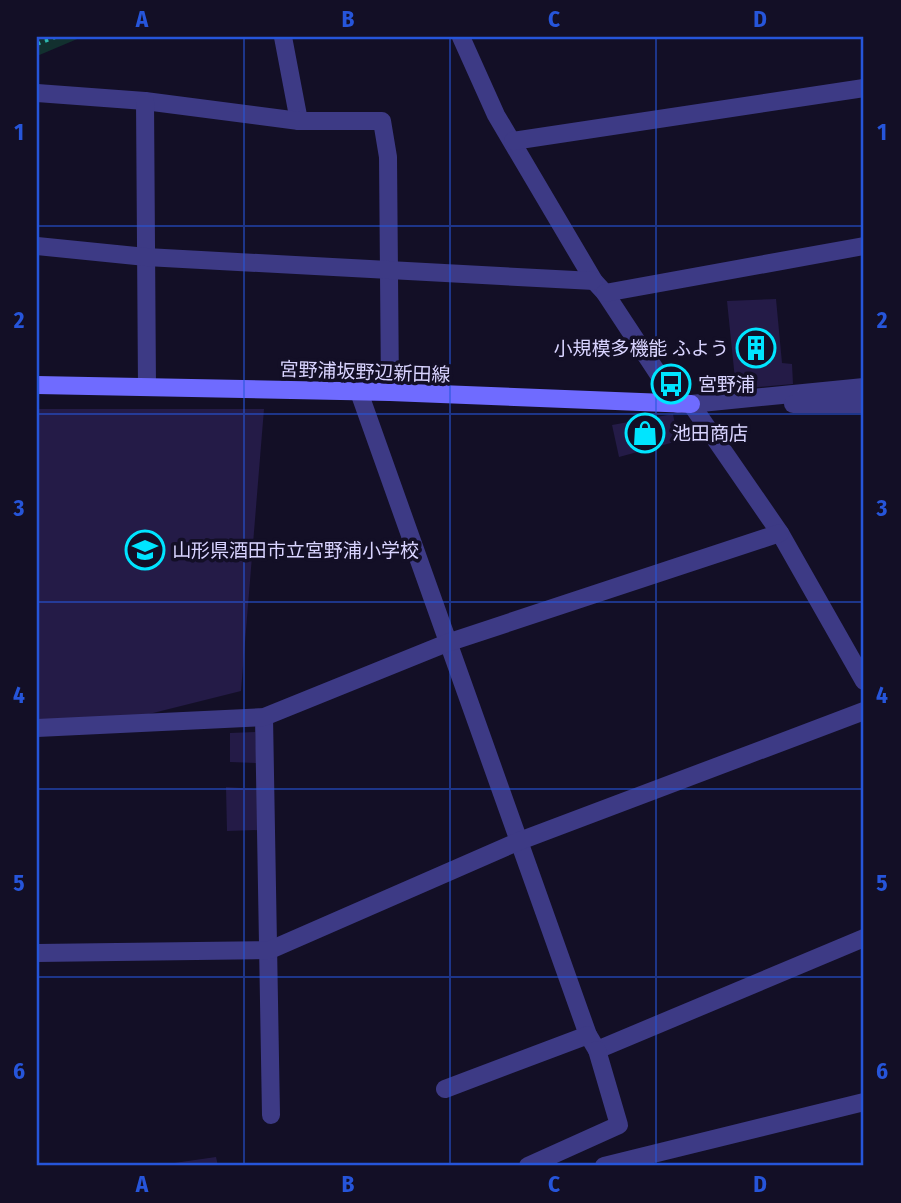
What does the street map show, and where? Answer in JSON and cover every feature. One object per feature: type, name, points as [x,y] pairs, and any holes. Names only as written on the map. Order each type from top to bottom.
[{"type":"main road","name":"宮野浦坂野辺新田線","points":[[37,385],[390,392],[685,404]]},
{"type":"street","points":[[284,37],[299,121]]},
{"type":"street","points":[[461,37],[496,115],[599,287],[780,533],[864,681]]},
{"type":"street","points":[[513,141],[864,88]]},
{"type":"street","points":[[37,93],[145,101],[299,121],[382,121],[388,157],[390,392]]},
{"type":"street","points":[[145,101],[147,387]]},
{"type":"street","points":[[37,246],[146,257],[390,269],[599,287],[864,246]]},
{"type":"street","points":[[685,404],[864,387]]},
{"type":"street","points":[[359,392],[517,842],[592,1042],[619,1125],[528,1166]]},
{"type":"street","points":[[685,404],[864,404]]},
{"type":"street","points":[[37,728],[264,717],[447,643],[780,533]]},
{"type":"street","points":[[37,953],[270,950],[517,842],[864,711]]},
{"type":"street","points":[[264,717],[271,1115]]},
{"type":"street","points":[[445,1089],[592,1042],[864,938]]},
{"type":"street","points":[[604,1166],[864,1102]]},
{"type":"path","points":[[37,44],[55,37]]},
{"type":"green space","points":[[37,37],[82,37],[37,56]]},
{"type":"building","name":"小規模多機能 ふよう","points":[[776,299],[782,363],[792,364],[793,384],[736,389],[727,301]]},
{"type":"building","name":"山形県酒田市立宮野浦小学校","points":[[37,409],[264,409],[241,691],[81,731],[37,732]]},
{"type":"building","name":"池田商店","points":[[673,414],[678,441],[619,457],[612,425]]},
{"type":"building","points":[[255,732],[257,763],[230,762],[230,733]]},
{"type":"building","points":[[226,787],[258,789],[260,830],[227,831]]},
{"type":"building","points":[[216,1157],[218,1166],[160,1166],[160,1165]]},
{"type":"place","name":"小規模多機能 ふよう","points":[[756,348]]},
{"type":"place","name":"宮野浦","points":[[671,384]]},
{"type":"place","name":"池田商店","points":[[645,433]]},
{"type":"place","name":"山形県酒田市立宮野浦小学校","points":[[145,550]]}]
